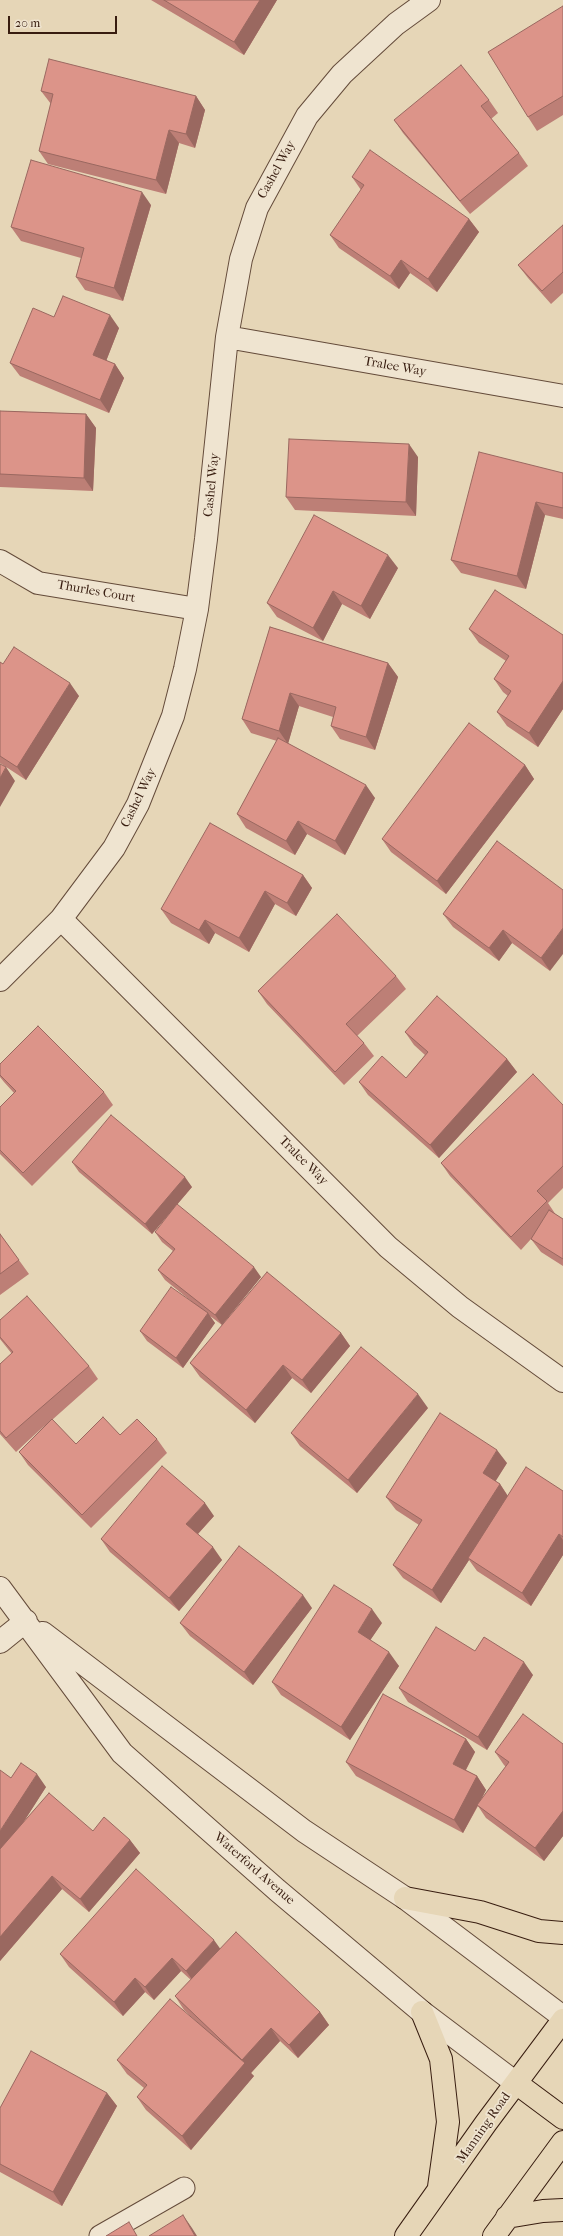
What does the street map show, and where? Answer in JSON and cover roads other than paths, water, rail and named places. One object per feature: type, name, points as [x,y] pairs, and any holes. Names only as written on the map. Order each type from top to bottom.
[{"type":"main road","points":[[405,1898],[480,1912],[538,1931],[563,1933]]},
{"type":"main road","points":[[422,2012],[441,2059],[448,2122],[439,2192]]},
{"type":"main road","name":"Manning Road","points":[[406,2236],[563,2018]]},
{"type":"main road","points":[[516,2083],[563,2118]]},
{"type":"main road","points":[[494,2236],[563,2142]]},
{"type":"main road","points":[[507,2217],[543,2211],[563,2210]]},
{"type":"street","name":"Cashel Way","points":[[0,980],[61,919],[114,848],[138,804],[172,716],[186,669],[197,609],[206,539],[227,337],[241,259],[257,208],[307,116],[342,74],[396,24],[429,0]]},
{"type":"street","name":"Tralee Way","points":[[227,337],[563,396]]},
{"type":"street","name":"Thurles Court","points":[[0,561],[38,583],[197,609]]},
{"type":"street","name":"Tralee Way","points":[[61,919],[388,1247],[465,1312],[563,1381]]},
{"type":"street","name":"Waterford Avenue","points":[[0,1588],[26,1621],[122,1753],[277,1890],[422,2012],[516,2083]]},
{"type":"street","name":"Waterford Avenue","points":[[26,1621],[304,1831],[405,1898],[563,2018]]},
{"type":"street","points":[[0,1642],[26,1621]]},
{"type":"lane","points":[[100,2236],[184,2188]]}]
